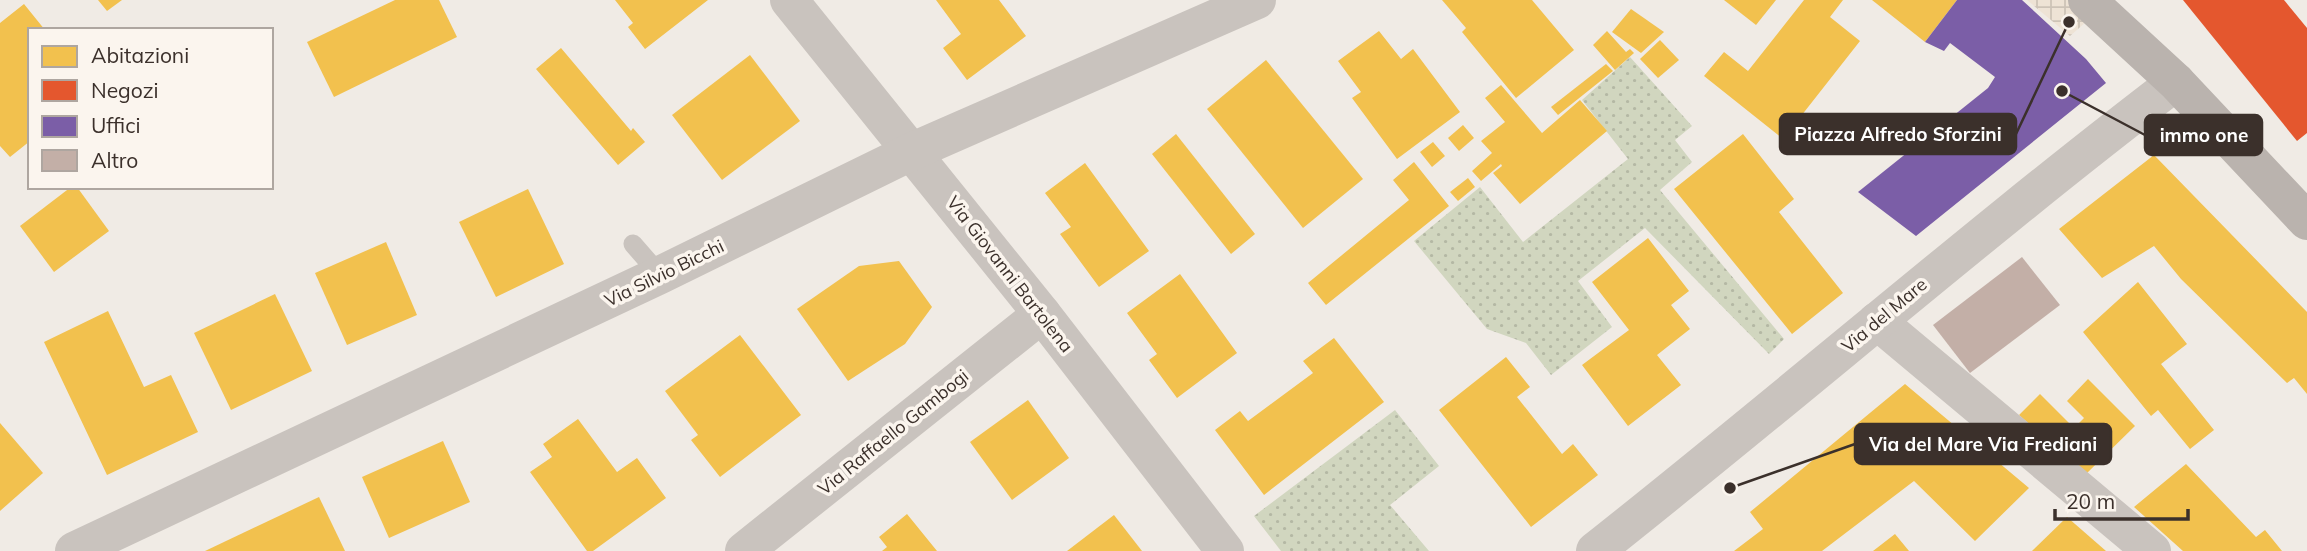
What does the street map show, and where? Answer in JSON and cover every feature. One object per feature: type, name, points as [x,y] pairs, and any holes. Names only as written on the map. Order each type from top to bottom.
[{"type":"main road","points":[[2093,4],[2176,82],[2307,221]]},
{"type":"street","name":"Via Giovanni Bartolena","points":[[789,0],[1042,314],[1225,551]]},
{"type":"street","name":"Via Silvio Bicchi","points":[[74,551],[660,275],[913,151],[1257,0]]},
{"type":"street","name":"Via del Mare","points":[[1595,551],[2096,143],[2176,82]]},
{"type":"street","name":"Via Raffaello Gambogi","points":[[744,551],[1042,314]]},
{"type":"street","points":[[1877,321],[2152,551]]},
{"type":"lane","points":[[634,244],[660,275]]},
{"type":"green space","points":[[1630,57],[1692,126],[1675,140],[1692,162],[1660,190],[1784,339],[1769,354],[1645,228],[1578,281],[1612,327],[1551,375],[1526,343],[1487,329],[1414,241],[1480,187],[1523,242],[1628,159],[1582,100]]},
{"type":"green space","points":[[1395,410],[1439,466],[1390,505],[1429,551],[1281,551],[1254,516]]},
{"type":"shaded area","points":[[2027,0],[2111,0],[2070,36]]},
{"type":"building: Abitazioni","points":[[98,0],[122,0],[107,11]]},
{"type":"building: Abitazioni","points":[[395,0],[439,0],[457,37],[334,97],[307,42]]},
{"type":"building: Abitazioni","points":[[615,0],[708,0],[645,49],[628,27],[633,23]]},
{"type":"building: Abitazioni","points":[[936,0],[999,0],[1026,36],[967,80],[943,48],[961,34]]},
{"type":"building: Abitazioni","points":[[1442,0],[1532,0],[1574,50],[1516,98],[1462,32],[1466,28]]},
{"type":"building: Abitazioni","points":[[1724,0],[1776,0],[1756,25]]},
{"type":"building: Abitazioni","points":[[1804,0],[1843,0],[1830,17],[1860,41],[1783,139],[1704,76],[1724,52],[1748,71]]},
{"type":"building: Abitazioni","points":[[1872,0],[1957,0],[1925,42]]},
{"type":"building: Abitazioni","points":[[24,4],[43,28],[28,28],[28,143],[10,157],[0,146],[0,23]]},
{"type":"building: Abitazioni","points":[[1631,9],[1664,32],[1641,53],[1612,32]]},
{"type":"building: Abitazioni","points":[[1379,31],[1401,59],[1413,49],[1460,112],[1397,159],[1352,98],[1361,92],[1338,61]]},
{"type":"building: Abitazioni","points":[[1607,31],[1626,52],[1630,49],[1634,53],[1615,70],[1593,45]]},
{"type":"building: Abitazioni","points":[[1660,40],[1679,60],[1658,78],[1640,59]]},
{"type":"building: Abitazioni","points":[[561,48],[631,131],[633,128],[645,142],[618,165],[536,69]]},
{"type":"building: Abitazioni","points":[[750,55],[800,121],[722,180],[672,115]]},
{"type":"building: Abitazioni","points":[[1266,60],[1363,179],[1303,228],[1207,109]]},
{"type":"building: Abitazioni","points":[[1606,64],[1613,71],[1558,115],[1551,107]]},
{"type":"building: Abitazioni","points":[[1501,85],[1542,133],[1580,100],[1607,131],[1520,204],[1493,173],[1501,164],[1481,181],[1472,171],[1492,153],[1481,141],[1505,122],[1485,98]]},
{"type":"building: Abitazioni","points":[[1463,125],[1474,138],[1459,151],[1448,138]]},
{"type":"building: Abitazioni","points":[[1176,134],[1255,234],[1231,254],[1152,154]]},
{"type":"building: Abitazioni","points":[[1743,134],[1794,199],[1779,212],[1843,293],[1792,334],[1674,189]]},
{"type":"building: Abitazioni","points":[[1433,142],[1445,156],[1432,167],[1420,152]]},
{"type":"building: Abitazioni","points":[[2154,155],[2307,312],[2307,394],[2294,378],[2287,383],[2181,279],[2154,246],[2102,278],[2059,229]]},
{"type":"building: Abitazioni","points":[[1414,162],[1449,206],[1326,305],[1308,283],[1409,200],[1393,180]]},
{"type":"building: Abitazioni","points":[[1085,163],[1149,251],[1099,287],[1060,234],[1071,227],[1045,193]]},
{"type":"building: Abitazioni","points":[[1468,178],[1475,187],[1458,201],[1450,192]]},
{"type":"building: Abitazioni","points":[[68,189],[78,189],[109,231],[54,272],[20,226]]},
{"type":"building: Abitazioni","points":[[528,189],[564,264],[496,297],[459,222]]},
{"type":"building: Abitazioni","points":[[1648,238],[1689,291],[1671,305],[1690,329],[1657,355],[1681,385],[1628,426],[1582,365],[1629,330],[1592,282]]},
{"type":"building: Abitazioni","points":[[386,242],[417,315],[347,345],[315,273]]},
{"type":"building: Abitazioni","points":[[899,261],[932,307],[905,344],[848,381],[797,309],[859,266]]},
{"type":"building: Abitazioni","points":[[1180,274],[1237,353],[1177,398],[1149,360],[1157,354],[1127,313]]},
{"type":"building: Abitazioni","points":[[2138,282],[2187,344],[2161,364],[2214,430],[2190,449],[2158,410],[2151,416],[2083,332]]},
{"type":"building: Abitazioni","points":[[275,294],[312,371],[231,410],[194,333]]},
{"type":"building: Abitazioni","points":[[108,311],[144,387],[171,375],[198,432],[107,475],[44,342]]},
{"type":"building: Abitazioni","points":[[740,335],[801,415],[720,477],[691,440],[698,435],[665,391]]},
{"type":"building: Abitazioni","points":[[1334,338],[1384,402],[1264,495],[1215,430],[1240,411],[1248,421],[1313,373],[1303,361]]},
{"type":"building: Abitazioni","points":[[1506,357],[1530,387],[1517,397],[1562,454],[1573,444],[1598,475],[1531,527],[1439,410]]},
{"type":"building: Abitazioni","points":[[2088,379],[2135,426],[2086,474],[2019,415],[2040,394],[2074,428],[2084,418],[2067,401]]},
{"type":"building: Abitazioni","points":[[1905,384],[2029,488],[1975,541],[1914,481],[1822,551],[1734,551],[1763,529],[1750,512]]},
{"type":"building: Abitazioni","points":[[1028,400],[1069,458],[1012,500],[970,442]]},
{"type":"building: Abitazioni","points":[[578,419],[617,472],[637,458],[666,498],[593,551],[587,551],[530,472],[552,457],[543,444]]},
{"type":"building: Abitazioni","points":[[0,423],[43,473],[0,511]]},
{"type":"building: Abitazioni","points":[[443,441],[470,502],[389,538],[362,477]]},
{"type":"building: Abitazioni","points":[[2186,464],[2256,537],[2265,530],[2282,551],[2183,551],[2134,507]]},
{"type":"building: Abitazioni","points":[[319,497],[345,551],[205,551]]},
{"type":"building: Abitazioni","points":[[907,514],[937,551],[882,551],[887,547],[879,537]]},
{"type":"building: Abitazioni","points":[[1114,515],[1142,551],[1067,551]]},
{"type":"building: Abitazioni","points":[[2067,517],[2106,551],[2032,551]]},
{"type":"building: Abitazioni","points":[[1895,534],[1909,551],[1873,551]]},
{"type":"building: Negozi","points":[[2183,0],[2284,0],[2307,28],[2307,133],[2297,141]]},
{"type":"building: Uffici","points":[[1957,0],[2022,0],[2086,59],[2106,83],[1916,236],[1858,192],[1988,88],[1995,77],[1950,43],[1944,51],[1925,42]]},
{"type":"building: Altro","points":[[2022,257],[2060,305],[1970,373],[1933,325]]},
{"type":"place","name":"Piazza Alfredo Sforzini","points":[[2069,22]]},
{"type":"place","name":"immo one","points":[[2062,91]]},
{"type":"place","name":"Via del Mare Via Frediani","points":[[1730,488]]}]
